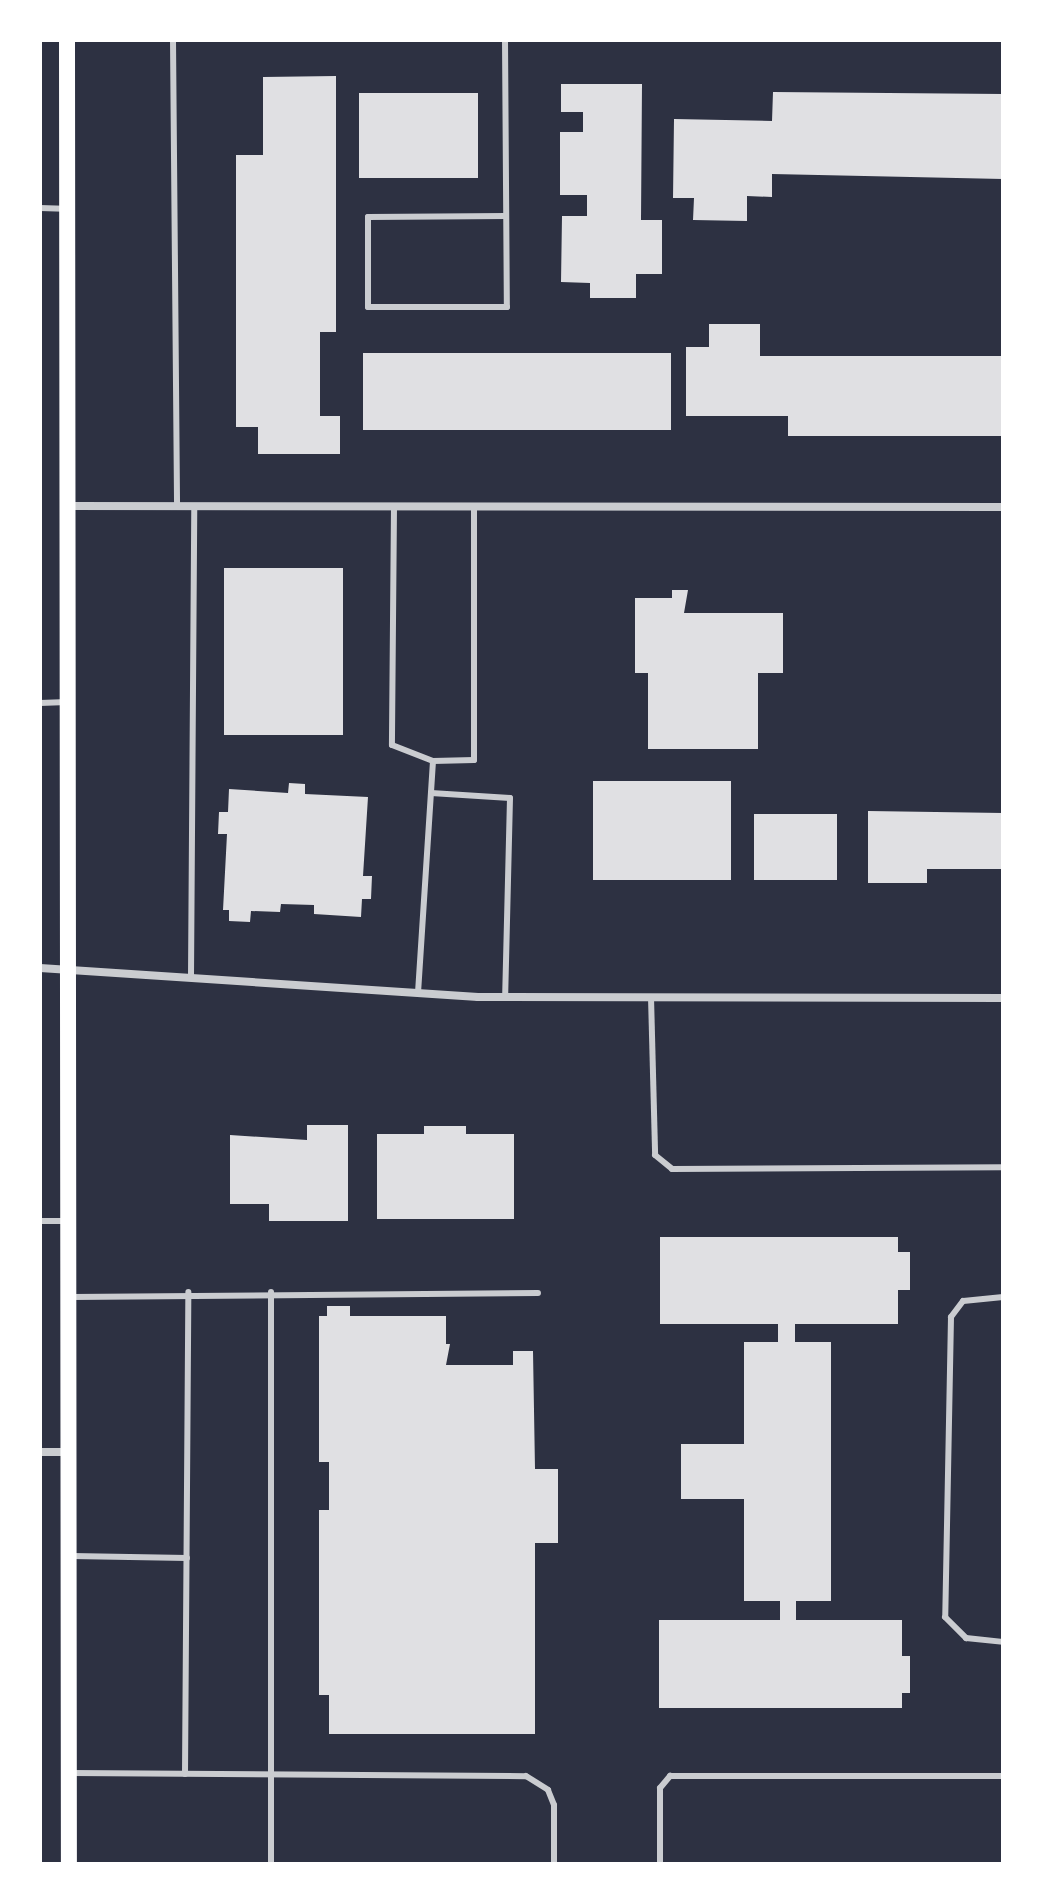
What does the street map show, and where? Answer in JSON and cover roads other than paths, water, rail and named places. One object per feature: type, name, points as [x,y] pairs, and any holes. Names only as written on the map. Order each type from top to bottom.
[{"type":"main road","points":[[67,40],[69,1864]]},
{"type":"street","points":[[67,506],[1003,507]]},
{"type":"street","points":[[40,968],[505,997],[1003,998]]},
{"type":"street","points":[[40,1452],[68,1452]]},
{"type":"lane","points":[[173,40],[177,506]]},
{"type":"lane","points":[[505,40],[507,307],[368,307],[368,217],[506,216]]},
{"type":"lane","points":[[40,208],[67,209]]},
{"type":"lane","points":[[191,976],[194,506]]},
{"type":"lane","points":[[394,507],[392,745],[433,761],[474,760],[474,507]]},
{"type":"lane","points":[[40,703],[67,702]]},
{"type":"lane","points":[[418,993],[433,761]]},
{"type":"lane","points":[[431,793],[510,798],[505,997]]},
{"type":"lane","points":[[651,997],[655,1155],[672,1169],[1003,1167]]},
{"type":"lane","points":[[40,1221],[68,1221]]},
{"type":"lane","points":[[68,1297],[188,1292],[538,1293]]},
{"type":"lane","points":[[185,1774],[188,1292]]},
{"type":"lane","points":[[271,1292],[271,1864]]},
{"type":"lane","points":[[1003,1297],[963,1301],[951,1317],[945,1617],[966,1638],[1003,1642]]},
{"type":"lane","points":[[68,1555],[187,1558]]},
{"type":"lane","points":[[69,1773],[526,1776],[548,1790],[554,1805],[554,1864]]},
{"type":"lane","points":[[660,1864],[660,1788],[670,1776],[1003,1776]]}]
